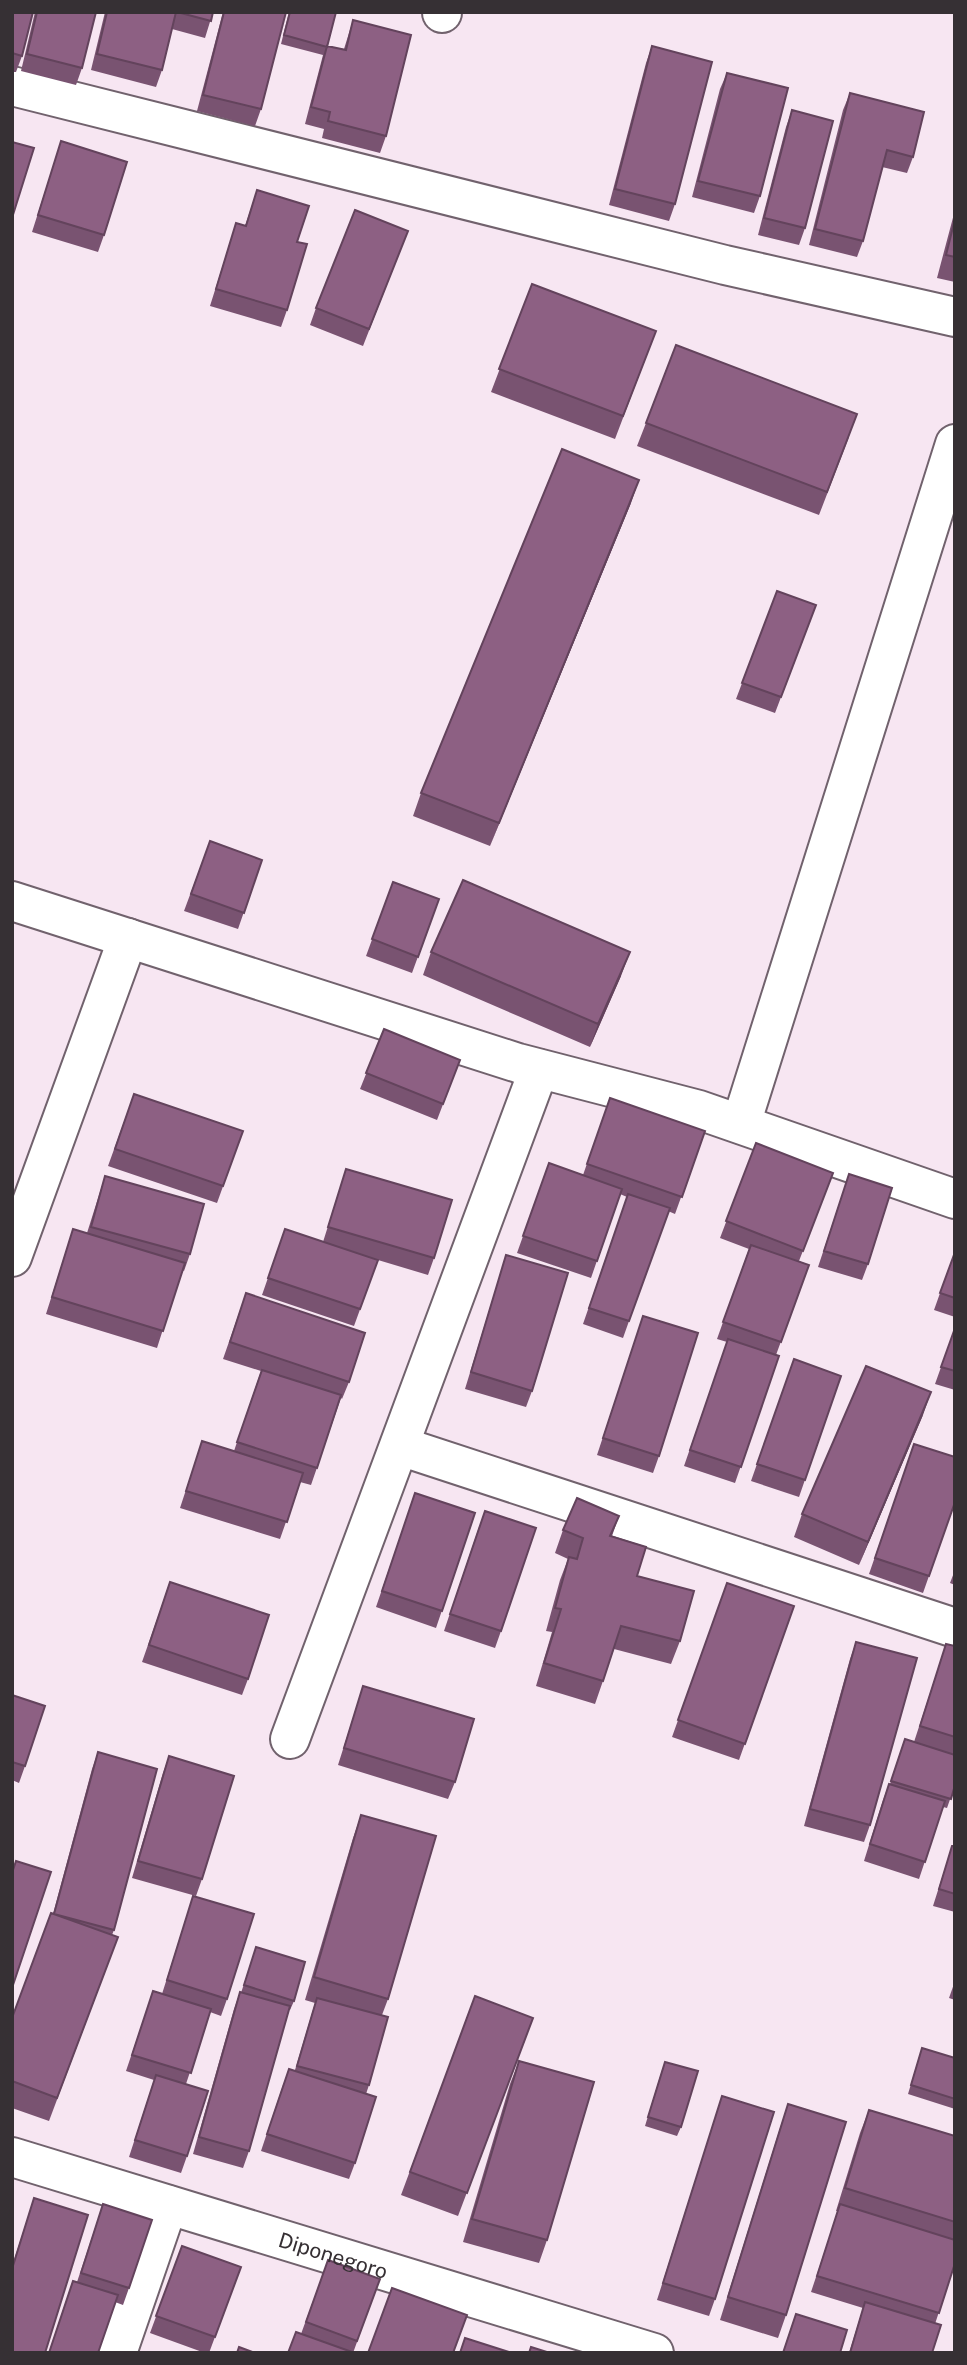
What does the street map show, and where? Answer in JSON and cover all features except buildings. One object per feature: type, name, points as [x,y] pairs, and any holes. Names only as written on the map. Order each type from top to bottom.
[{"type":"street","points":[[12,86],[725,265],[955,317]]},
{"type":"street","points":[[741,1124],[955,444]]},
{"type":"street","points":[[12,901],[539,1069],[699,1110],[955,1199]]},
{"type":"street","points":[[12,1257],[128,938]]},
{"type":"street","points":[[290,1739],[539,1069]]},
{"type":"street","points":[[400,1446],[955,1629]]},
{"type":"street","name":"Diponegoro","points":[[12,2157],[654,2353]]},
{"type":"street","points":[[117,2353],[168,2205]]}]
